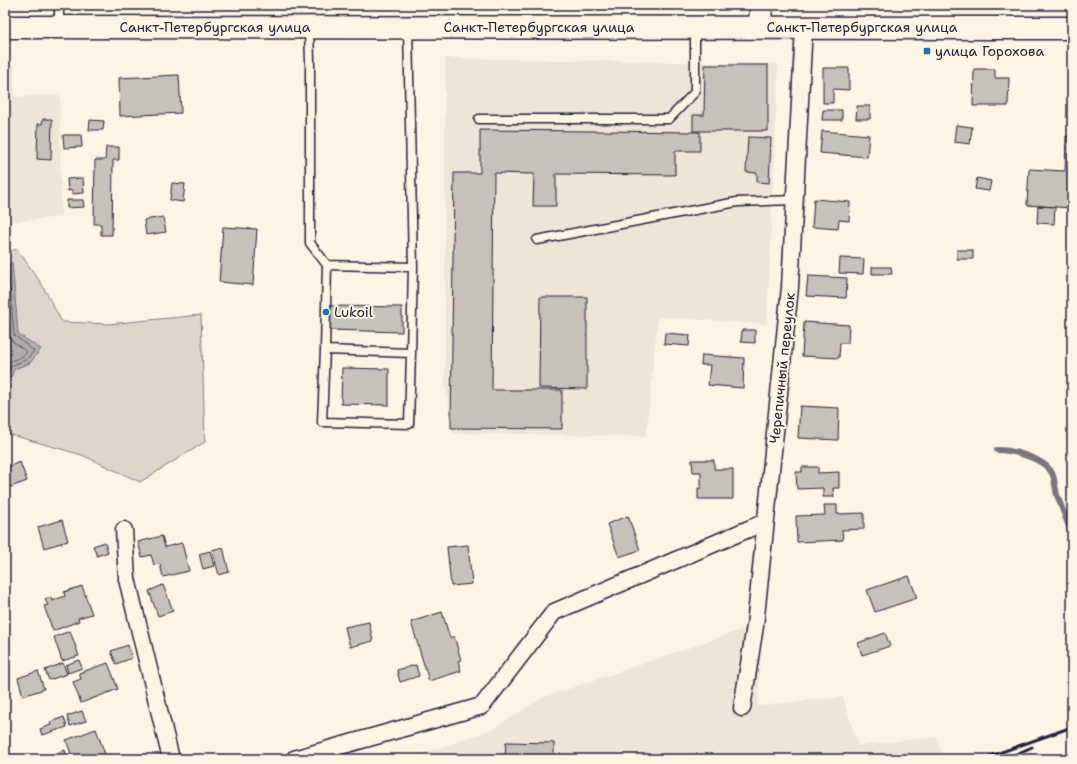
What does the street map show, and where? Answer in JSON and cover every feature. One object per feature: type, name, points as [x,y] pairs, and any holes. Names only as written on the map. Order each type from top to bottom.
[{"type":"main road","points":[[760,27],[761,5]]},
{"type":"main road","name":"Санкт-Петербургская улица","points":[[5,27],[1072,28]]},
{"type":"street","name":"Черепичный переулок","points":[[742,708],[755,626],[790,287],[804,27]]},
{"type":"street","points":[[294,759],[482,706],[554,612],[766,522]]},
{"type":"street","points":[[124,530],[127,579],[171,759]]},
{"type":"lane","points":[[58,5],[59,27]]},
{"type":"lane","points":[[309,27],[310,243],[327,265],[322,422],[409,424],[413,267],[408,27]]},
{"type":"lane","points":[[479,118],[669,119],[695,92],[696,27]]},
{"type":"lane","points":[[537,240],[737,202],[795,200]]},
{"type":"lane","points":[[327,265],[413,267]]},
{"type":"lane","points":[[325,350],[411,354]]},
{"type":"shaded area","points":[[445,58],[778,64],[767,324],[658,317],[646,436],[453,433],[445,383]]},
{"type":"shaded area","points":[[5,65],[14,65],[15,97],[60,95],[61,217],[5,222]]},
{"type":"shaded area","points":[[17,249],[41,283],[62,322],[108,324],[201,315],[205,442],[140,482],[82,455],[5,433],[5,378],[11,377],[14,369],[30,363],[18,334],[12,263],[5,267],[5,253]]},
{"type":"shaded area","points":[[744,629],[761,633],[758,706],[843,697],[858,746],[936,737],[944,759],[407,759],[493,729],[542,698]]},
{"type":"water","points":[[12,262],[18,334],[41,349],[30,363],[14,369],[11,377],[5,378],[5,267]]},
{"type":"building","points":[[5,64],[7,64],[7,97],[5,97]]},
{"type":"building","points":[[705,65],[768,65],[768,131],[693,131],[693,115],[704,115]]},
{"type":"building","points":[[823,68],[849,68],[849,90],[833,89],[833,103],[823,103]]},
{"type":"building","points":[[974,69],[995,69],[995,78],[1009,78],[1008,106],[973,106]]},
{"type":"building","points":[[179,75],[181,113],[120,116],[119,78]]},
{"type":"building","points":[[857,106],[870,106],[870,119],[856,119]]},
{"type":"building","points":[[823,110],[842,110],[842,120],[822,120]]},
{"type":"building","points":[[43,119],[52,119],[51,160],[37,159],[38,124],[42,124]]},
{"type":"building","points":[[90,120],[104,121],[103,130],[89,130]]},
{"type":"building","points":[[956,125],[972,127],[970,144],[954,142]]},
{"type":"building","points":[[480,130],[700,132],[700,151],[675,151],[675,175],[556,174],[556,206],[533,206],[534,174],[494,173],[492,390],[562,390],[562,429],[451,428],[454,173],[480,173]]},
{"type":"building","points":[[822,131],[869,135],[867,157],[820,153]]},
{"type":"building","points":[[63,135],[81,135],[82,147],[64,148]]},
{"type":"building","points":[[1066,136],[1072,137],[1072,208],[1027,205],[1029,169],[1065,171]]},
{"type":"building","points":[[748,137],[771,138],[769,183],[757,182],[757,173],[746,172]]},
{"type":"building","points":[[106,147],[119,147],[119,160],[113,160],[112,235],[101,235],[101,224],[94,224],[95,160],[105,160]]},
{"type":"building","points":[[83,178],[84,193],[72,194],[72,190],[68,191],[67,179]]},
{"type":"building","points":[[977,178],[991,181],[989,191],[975,189]]},
{"type":"building","points":[[172,183],[185,184],[183,202],[170,200]]},
{"type":"building","points":[[814,199],[850,202],[849,221],[839,220],[838,229],[812,227]]},
{"type":"building","points":[[67,200],[83,200],[84,207],[67,208]]},
{"type":"building","points":[[1038,206],[1055,207],[1054,224],[1037,223]]},
{"type":"building","points":[[163,217],[166,232],[146,235],[144,220]]},
{"type":"building","points":[[223,227],[257,229],[253,285],[219,282]]},
{"type":"building","points":[[957,250],[973,250],[973,259],[957,259]]},
{"type":"building","points":[[840,258],[864,259],[863,274],[839,273]]},
{"type":"building","points":[[872,267],[891,267],[892,274],[872,274]]},
{"type":"building","points":[[808,276],[847,278],[846,298],[806,296]]},
{"type":"building","points":[[540,297],[587,297],[587,389],[539,388]]},
{"type":"building","points":[[330,306],[402,307],[402,332],[329,330]]},
{"type":"building","points":[[804,322],[849,325],[848,343],[840,343],[839,358],[802,356]]},
{"type":"building","points":[[742,330],[755,330],[755,343],[741,342]]},
{"type":"building","points":[[665,333],[690,335],[689,346],[664,344]]},
{"type":"building","points":[[702,355],[744,358],[743,388],[708,385],[710,365],[701,365]]},
{"type":"building","points":[[342,368],[389,369],[389,405],[341,404]]},
{"type":"building","points":[[800,406],[839,408],[838,440],[798,438]]},
{"type":"building","points":[[692,460],[714,460],[714,469],[733,469],[733,499],[698,499],[698,488],[701,488],[701,472],[693,472]]},
{"type":"building","points":[[20,462],[27,481],[5,489],[5,468]]},
{"type":"building","points":[[802,467],[818,467],[818,473],[839,472],[839,488],[833,488],[834,497],[823,497],[823,488],[797,489],[796,472],[802,472]]},
{"type":"building","points":[[824,505],[837,505],[837,514],[864,513],[864,529],[842,530],[843,540],[797,542],[796,516],[825,515]]},
{"type":"building","points":[[628,516],[640,550],[619,557],[607,524]]},
{"type":"building","points":[[62,520],[68,541],[44,548],[38,527]]},
{"type":"building","points":[[162,536],[165,547],[182,543],[189,571],[163,577],[160,564],[154,565],[151,555],[142,557],[138,542]]},
{"type":"building","points":[[105,542],[108,552],[97,556],[93,546]]},
{"type":"building","points":[[468,545],[472,584],[451,586],[447,547]]},
{"type":"building","points":[[223,547],[229,572],[219,575],[212,550]]},
{"type":"building","points":[[210,551],[214,566],[203,569],[199,554]]},
{"type":"building","points":[[909,576],[917,598],[875,612],[867,590]]},
{"type":"building","points":[[163,585],[173,611],[158,616],[149,591]]},
{"type":"building","points":[[82,586],[92,614],[78,618],[79,621],[53,631],[44,606],[48,605],[45,599],[51,597],[52,601],[65,596],[64,592]]},
{"type":"building","points":[[442,612],[450,638],[454,636],[461,660],[458,661],[461,671],[429,681],[411,622]]},
{"type":"building","points":[[369,622],[373,641],[350,647],[345,627]]},
{"type":"building","points":[[70,631],[79,656],[62,661],[54,637]]},
{"type":"building","points":[[885,633],[890,646],[862,655],[858,643]]},
{"type":"building","points":[[128,645],[132,658],[116,664],[111,651]]},
{"type":"building","points":[[79,660],[82,668],[68,673],[66,665]]},
{"type":"building","points":[[63,663],[67,674],[49,680],[45,670]]},
{"type":"building","points":[[108,663],[118,689],[81,703],[73,682],[81,679],[79,673]]},
{"type":"building","points":[[416,665],[419,676],[400,682],[397,670]]},
{"type":"building","points":[[38,671],[44,689],[23,696],[18,678]]},
{"type":"building","points":[[82,711],[86,721],[70,726],[67,716]]},
{"type":"building","points":[[64,717],[67,727],[42,735],[40,729],[51,725],[50,722]]},
{"type":"building","points":[[96,729],[106,757],[99,759],[73,759],[66,740]]},
{"type":"building","points":[[506,742],[554,743],[554,759],[505,759]]},
{"type":"building","points":[[65,750],[67,759],[46,759],[46,757]]},
{"type":"waterway","points":[[997,450],[1019,453],[1035,459],[1048,468],[1053,475],[1057,495],[1072,535]]},
{"type":"railway","points":[[982,759],[1072,727]]},
{"type":"railway","points":[[1005,759],[1032,747]]},
{"type":"place","name":"улица Горохова","points":[[927,51]]},
{"type":"place","name":"Lukoil","points":[[326,312]]}]
